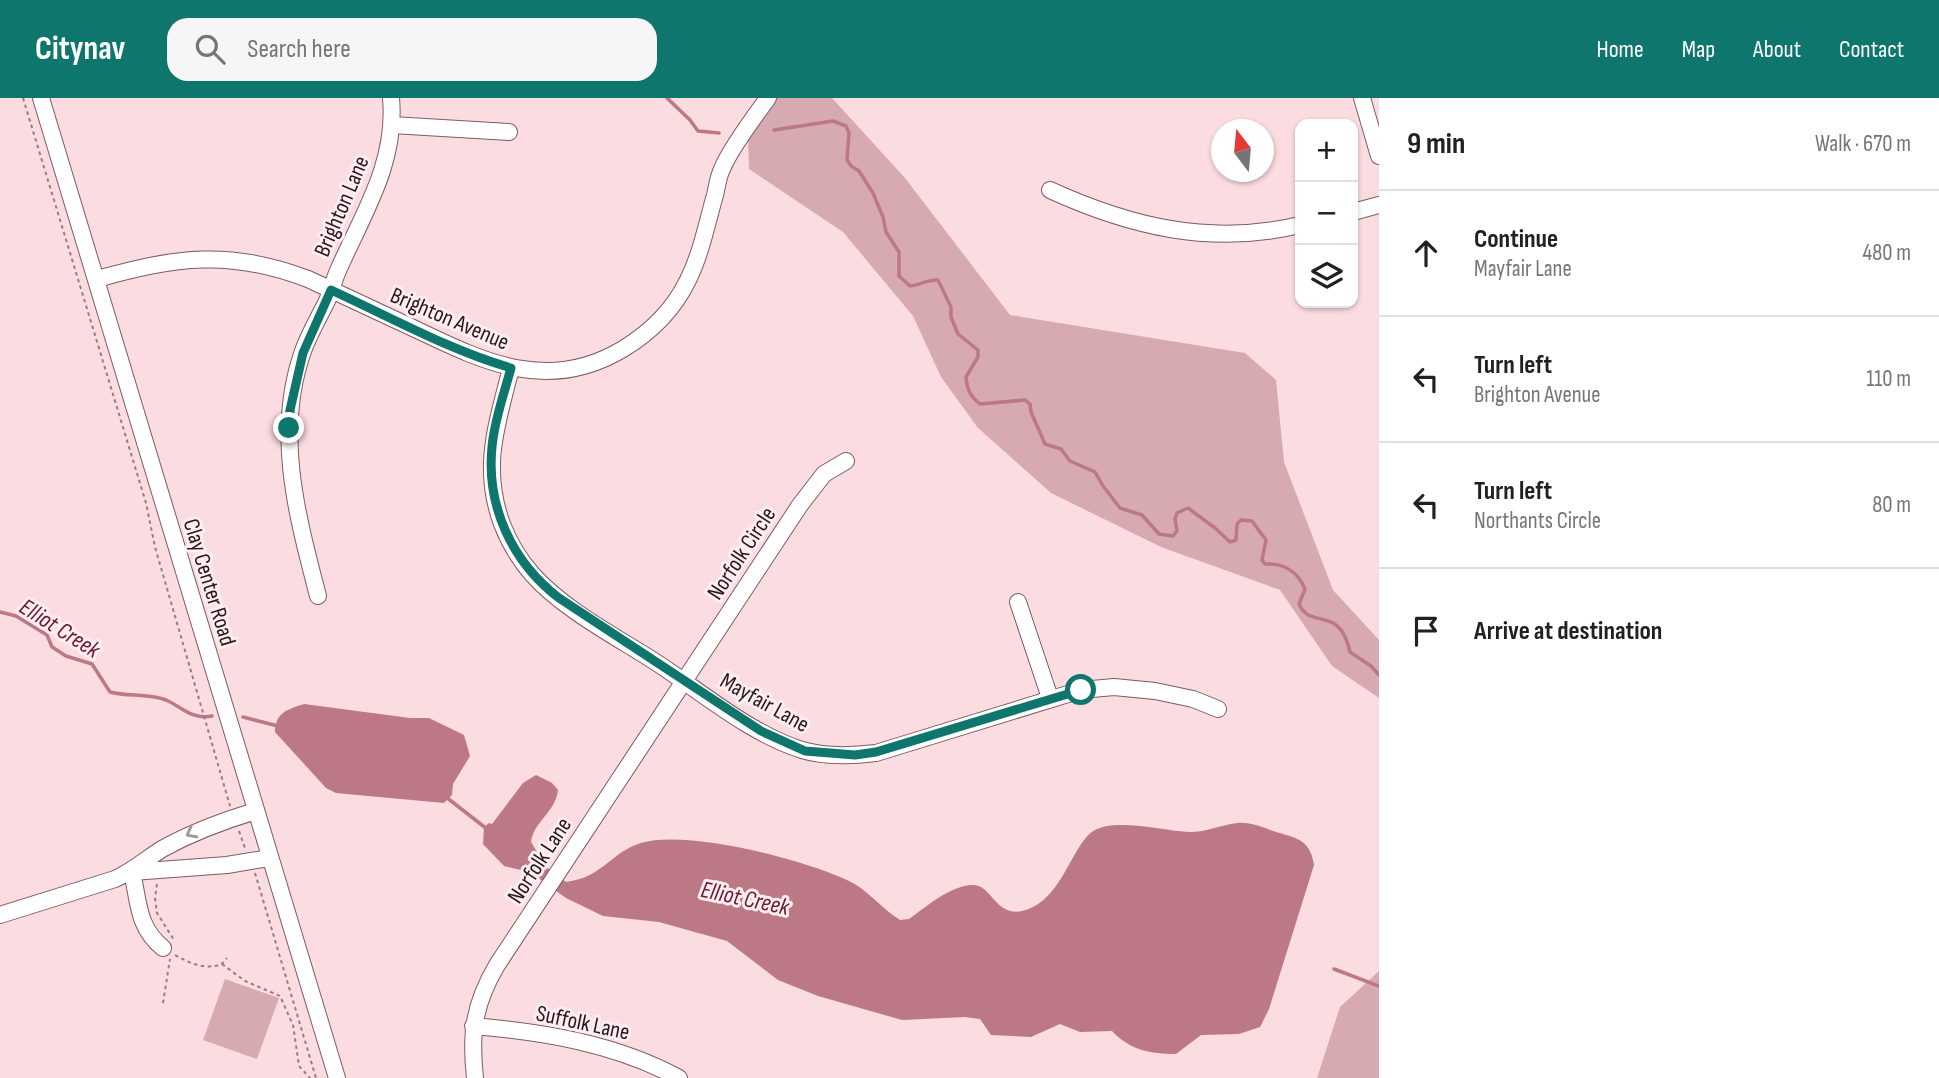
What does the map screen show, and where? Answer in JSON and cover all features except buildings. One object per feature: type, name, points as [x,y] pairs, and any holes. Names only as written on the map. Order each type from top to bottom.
[{"type":"street","name":"Clay Center Road","points":[[41,98],[337,1078]]},
{"type":"street","name":"Brighton Lane","points":[[318,596],[293,491],[290,410],[303,353],[385,167],[393,125],[391,98]]},
{"type":"street","name":"Brighton Avenue","points":[[97,279],[163,262],[222,258],[285,270],[488,362],[511,368],[547,371],[591,363],[609,357],[638,340],[658,323],[676,301],[698,256],[722,169],[768,98]]},
{"type":"street","points":[[1362,98],[1379,156]]},
{"type":"street","points":[[393,125],[509,132]]},
{"type":"street","points":[[1050,190],[1111,216],[1170,230],[1235,233],[1295,226]]},
{"type":"street","points":[[1358,211],[1379,205]]},
{"type":"street","name":"Mayfair Lane","points":[[511,368],[492,444],[491,485],[503,525],[517,553],[555,596],[761,731],[784,743],[805,751],[830,755],[876,752],[1050,698],[1081,690],[1114,687],[1155,691],[1193,699],[1218,709]]},
{"type":"street","name":"Norfolk Circle","points":[[684,681],[819,480],[846,461]]},
{"type":"street","points":[[1018,602],[1050,698]]},
{"type":"street","name":"Norfolk Lane","points":[[475,1078],[473,1026],[487,982],[684,681]]},
{"type":"street","points":[[0,915],[97,886],[132,872],[152,856],[202,828],[256,811]]},
{"type":"street","points":[[132,872],[269,858]]},
{"type":"street","points":[[132,872],[143,925],[163,948]]},
{"type":"street","name":"Suffolk Lane","points":[[473,1026],[605,1047],[652,1063],[679,1078]]},
{"type":"path","points":[[23,98],[146,503],[155,547],[234,817],[316,1078]]},
{"type":"path","points":[[163,948],[195,965],[208,967],[222,964],[227,958]]},
{"type":"path","points":[[222,964],[237,976],[280,996],[295,1033],[299,1066],[310,1078]]},
{"type":"shaded area","points":[[776,98],[832,98],[905,178],[1010,315],[1245,353],[1276,380],[1284,462],[1333,590],[1379,640],[1379,698],[1332,666],[1280,590],[1161,547],[1051,493],[978,428],[941,377],[913,316],[843,232],[749,169],[748,138]]},
{"type":"shaded area","points":[[1379,971],[1379,1078],[1317,1078],[1340,1007]]},
{"type":"shaded area","points":[[225,979],[279,998],[257,1059],[203,1040]]},
{"type":"water","points":[[304,704],[410,718],[429,718],[464,735],[470,756],[453,784],[452,795],[444,803],[336,793],[326,788],[275,732],[280,716]]},
{"type":"water","points":[[536,775],[552,783],[558,790],[553,805],[536,828],[531,842],[546,867],[566,882],[589,875],[630,847],[641,843],[687,840],[716,843],[776,856],[830,873],[856,885],[900,920],[909,919],[957,888],[974,885],[987,891],[1004,908],[1011,911],[1033,907],[1053,890],[1088,836],[1095,830],[1116,825],[1190,832],[1237,823],[1251,824],[1300,840],[1309,849],[1314,865],[1269,1009],[1260,1027],[1239,1034],[1201,1035],[1176,1054],[1141,1050],[1126,1043],[1112,1031],[1080,1032],[1060,1024],[1031,1037],[991,1035],[980,1019],[965,1017],[902,1020],[818,996],[778,980],[727,941],[659,922],[603,916],[566,898],[530,872],[504,866],[483,844],[484,827],[492,824],[523,783]]},
{"type":"waterway","points":[[667,98],[698,131],[719,133]]},
{"type":"waterway","points":[[774,130],[833,121],[846,126],[849,133],[847,160],[859,171],[873,193],[886,232],[899,252],[899,276],[910,286],[938,280],[951,307],[951,317],[958,334],[978,350],[978,357],[966,377],[970,392],[980,404],[1025,400],[1030,404],[1045,444],[1061,449],[1070,461],[1095,472],[1120,508],[1142,515],[1159,534],[1173,536],[1177,531],[1177,513],[1188,508],[1230,542],[1236,540],[1237,524],[1241,520],[1252,521],[1266,540],[1262,560],[1265,564],[1284,567],[1294,573],[1302,583],[1305,589],[1299,604],[1304,612],[1332,622],[1345,637],[1350,652],[1379,675]]},
{"type":"waterway","name":"Elliot Creek","points":[[0,612],[16,616],[47,635],[52,647],[66,656],[92,664],[110,692],[159,698],[193,715],[212,716]]},
{"type":"waterway","name":"Elliot Creek","points":[[243,717],[278,726]]},
{"type":"waterway","name":"Elliot Creek","points":[[446,797],[487,829]]},
{"type":"waterway","points":[[1334,969],[1379,986]]},
{"type":"route","points":[[289,428],[290,410],[303,353],[331,290],[488,362],[511,368],[492,444],[491,485],[509,539],[533,574],[559,598],[722,707],[761,731],[805,751],[830,755],[876,752],[1081,690]]}]
